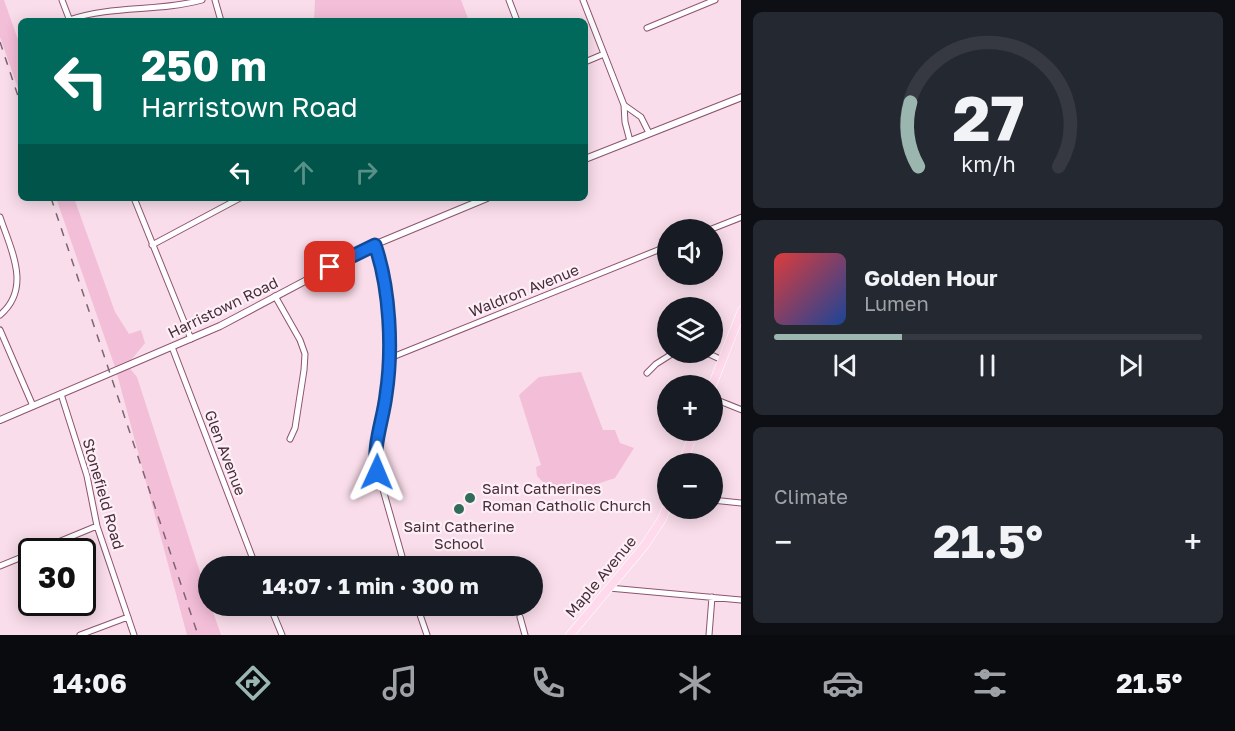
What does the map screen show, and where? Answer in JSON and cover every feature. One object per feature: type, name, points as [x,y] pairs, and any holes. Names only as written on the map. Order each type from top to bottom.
[{"type":"main road","points":[[723,357],[741,310]]},
{"type":"main road","name":"Maple Avenue","points":[[571,634],[650,538],[662,519]]},
{"type":"street","points":[[62,0],[68,18]]},
{"type":"street","points":[[81,18],[104,12],[171,6],[202,0]]},
{"type":"street","points":[[215,0],[219,18]]},
{"type":"street","points":[[509,0],[516,18]]},
{"type":"street","points":[[583,0],[624,105],[625,122],[630,141]]},
{"type":"street","points":[[647,28],[715,0]]},
{"type":"street","points":[[588,61],[604,54]]},
{"type":"street","points":[[588,158],[741,97]]},
{"type":"street","points":[[624,105],[641,117],[649,134]]},
{"type":"street","points":[[135,201],[190,339]]},
{"type":"street","points":[[152,245],[234,201]]},
{"type":"street","name":"Harristown Road","points":[[0,420],[220,326],[375,245],[480,201]]},
{"type":"street","points":[[0,217],[16,265],[18,283],[14,299],[0,315]]},
{"type":"street","points":[[723,224],[741,217]]},
{"type":"street","points":[[375,245],[385,290],[390,358],[376,465],[402,556]]},
{"type":"street","name":"Waldron Avenue","points":[[390,358],[657,250]]},
{"type":"street","points":[[275,296],[300,340],[305,354],[295,428],[290,440]]},
{"type":"street","points":[[0,330],[33,406]]},
{"type":"street","name":"Glen Avenue","points":[[172,347],[252,556]]},
{"type":"street","points":[[647,373],[658,363]]},
{"type":"street","name":"Stonefield Road","points":[[61,394],[87,476],[97,526],[134,635]]},
{"type":"street","points":[[723,403],[741,410]]},
{"type":"street","points":[[723,501],[741,503]]},
{"type":"street","points":[[67,538],[97,526]]},
{"type":"street","points":[[0,566],[18,558]]},
{"type":"street","points":[[609,588],[741,600]]},
{"type":"street","points":[[709,635],[712,597]]},
{"type":"street","points":[[274,616],[282,635]]},
{"type":"street","points":[[420,616],[427,635]]},
{"type":"street","points":[[80,635],[128,617]]},
{"type":"street","points":[[520,617],[525,635]]},
{"type":"shaded area","points":[[0,0],[4,0],[18,40],[18,88],[0,37]]},
{"type":"shaded area","points":[[315,0],[461,0],[468,18],[314,18]]},
{"type":"shaded area","points":[[57,201],[75,201],[115,312],[129,334],[141,330],[145,343],[127,365],[137,377],[198,566],[198,616],[214,616],[221,635],[187,635],[116,370]]},
{"type":"shaded area","points":[[581,372],[603,430],[615,430],[620,443],[634,448],[615,478],[571,493],[543,482],[537,476],[536,467],[541,465],[519,395],[539,377]]},
{"type":"railway","points":[[0,42],[18,96]]},
{"type":"railway","points":[[52,201],[198,635]]},
{"type":"place","name":"Saint Catherines Roman Catholic Church","points":[[470,498]]},
{"type":"place","name":"Saint Catherine School","points":[[459,509]]},
{"type":"route","points":[[330,267],[375,245],[378,252],[385,290],[390,358],[386,397],[375,454],[377,472]]}]
